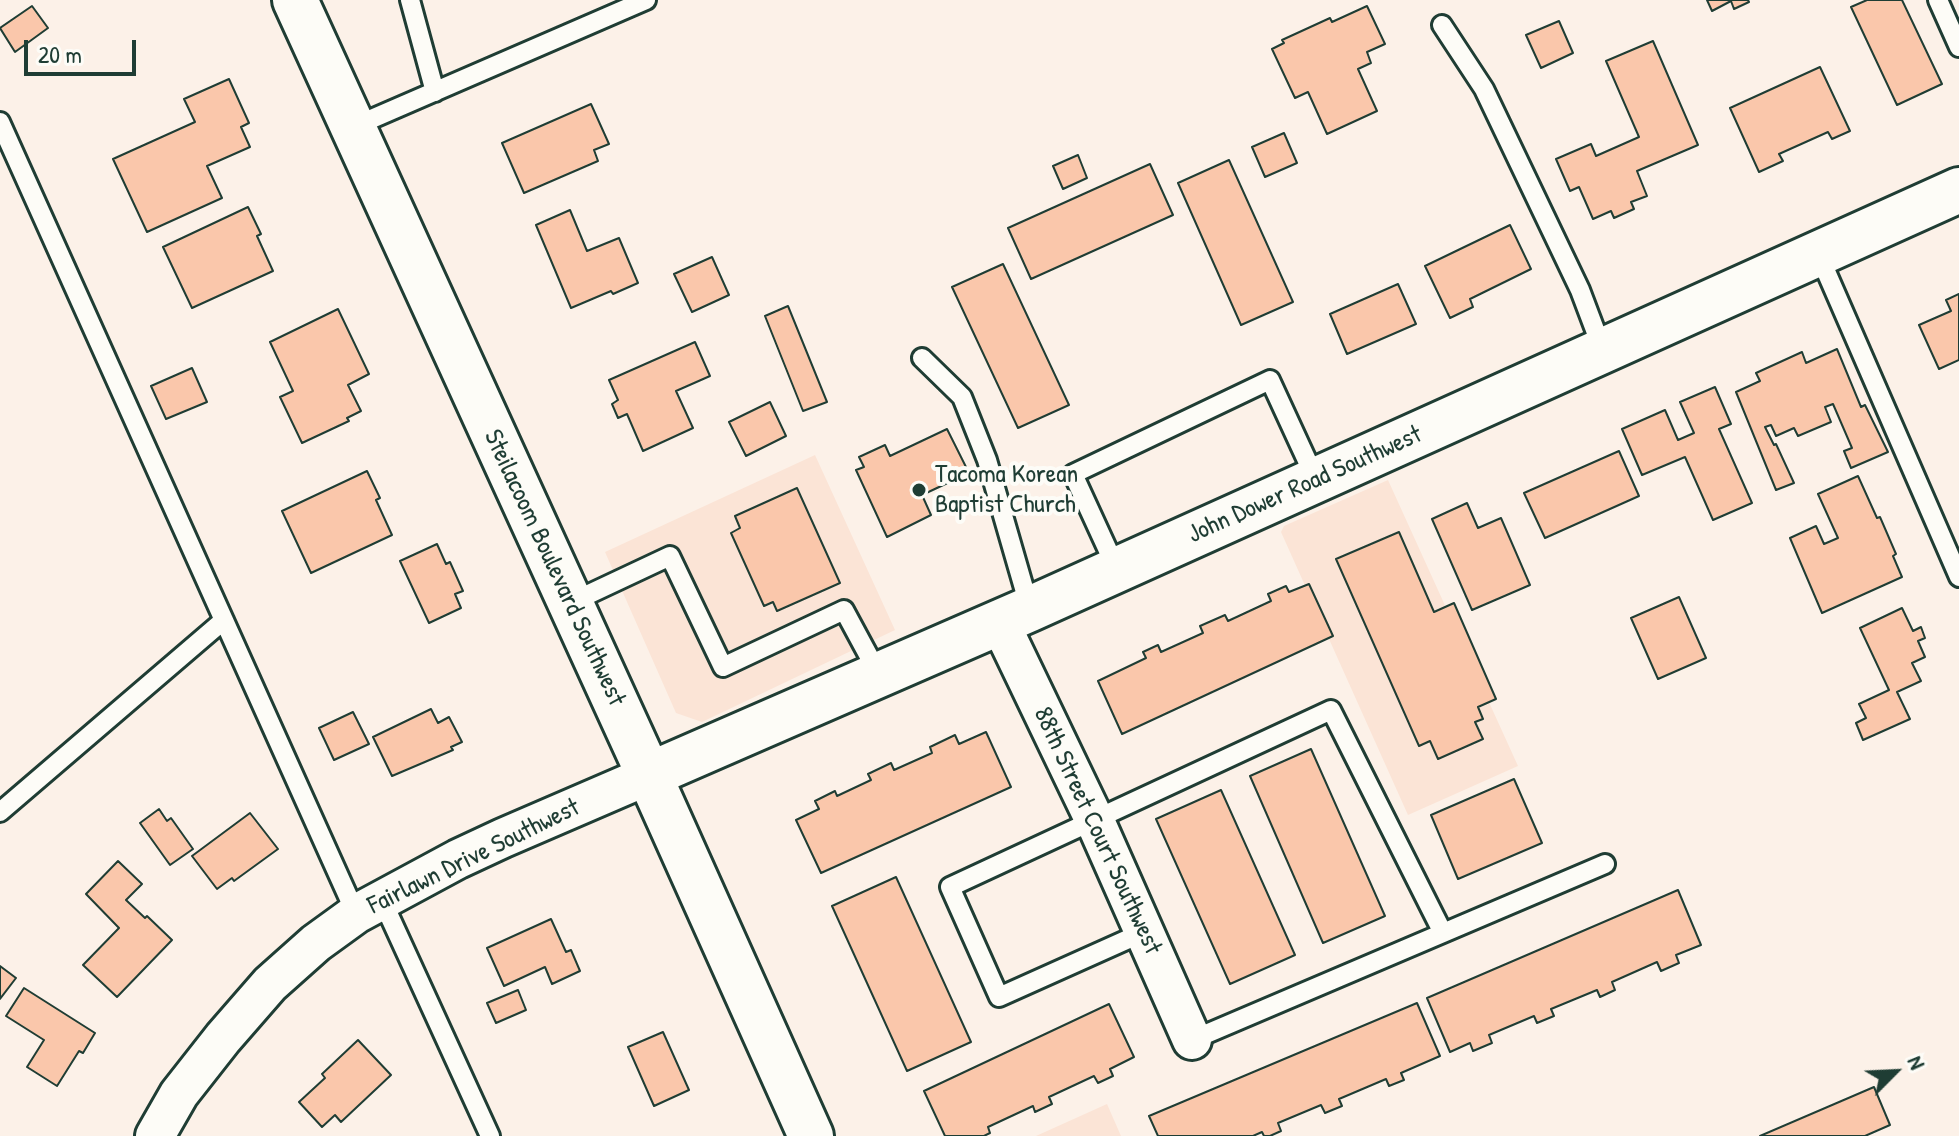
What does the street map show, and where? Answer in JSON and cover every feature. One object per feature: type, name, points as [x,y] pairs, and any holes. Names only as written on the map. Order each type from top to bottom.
[{"type":"street","name":"Steilacoom Boulevard Southwest","points":[[295,0],[811,1136]]},
{"type":"street","name":"John Dower Road Southwest","points":[[649,775],[1015,616],[1959,190]]},
{"type":"street","name":"88th Street Court Southwest","points":[[1015,616],[1095,821],[1192,1040]]},
{"type":"street","name":"Fairlawn Drive Southwest","points":[[155,1136],[179,1094],[223,1038],[270,984],[316,943],[369,907],[492,843],[649,775]]},
{"type":"lane","points":[[410,0],[435,92]]},
{"type":"lane","points":[[353,127],[646,0]]},
{"type":"lane","points":[[1938,0],[1959,47]]},
{"type":"lane","points":[[1442,25],[1484,89],[1580,290],[1603,351]]},
{"type":"lane","points":[[0,122],[224,620],[369,907],[490,1136]]},
{"type":"lane","points":[[1818,253],[1959,577]]},
{"type":"lane","points":[[922,358],[962,397],[987,460],[1015,616]]},
{"type":"lane","points":[[1117,570],[1073,474],[1270,380],[1316,480]]},
{"type":"lane","points":[[570,603],[670,556],[723,667],[844,610],[879,675]]},
{"type":"lane","points":[[0,812],[224,620]]},
{"type":"lane","points":[[1144,932],[999,997],[950,887],[1331,710],[1443,933]]},
{"type":"lane","points":[[1192,1040],[1605,864]]},
{"type":"shaded area","points":[[815,455],[895,630],[702,722],[676,713],[605,552]]},
{"type":"shaded area","points":[[1388,480],[1518,766],[1408,815],[1281,532],[1284,526]]},
{"type":"shaded area","points":[[1107,1104],[1121,1136],[1036,1136]]},
{"type":"building","points":[[1707,0],[1748,0],[1749,2],[1734,9],[1731,1],[1712,11]]},
{"type":"building","points":[[1867,0],[1902,0],[1942,84],[1897,105],[1851,7]]},
{"type":"building","points":[[32,6],[48,28],[15,52],[0,28]]},
{"type":"building","points":[[1367,6],[1385,44],[1367,52],[1371,63],[1358,69],[1377,111],[1327,134],[1308,92],[1295,98],[1272,49],[1284,43],[1282,40],[1330,18],[1332,22]]},
{"type":"building","points":[[1559,21],[1573,53],[1541,68],[1526,35]]},
{"type":"building","points":[[1653,41],[1698,145],[1637,171],[1647,196],[1631,202],[1634,209],[1614,218],[1611,211],[1593,219],[1579,187],[1570,191],[1556,159],[1591,144],[1596,156],[1639,137],[1606,61]]},
{"type":"building","points":[[1820,67],[1850,131],[1832,139],[1828,132],[1779,154],[1783,161],[1759,172],[1730,108]]},
{"type":"building","points":[[229,79],[249,123],[241,127],[250,147],[207,166],[222,198],[147,232],[113,159],[195,122],[184,99]]},
{"type":"building","points":[[591,104],[609,144],[594,150],[598,161],[524,193],[502,143]]},
{"type":"building","points":[[1284,133],[1297,163],[1265,177],[1252,147]]},
{"type":"building","points":[[1078,155],[1087,178],[1063,189],[1053,166]]},
{"type":"building","points":[[1229,160],[1293,302],[1241,325],[1178,183]]},
{"type":"building","points":[[1150,164],[1173,215],[1031,279],[1008,228]]},
{"type":"building","points":[[248,207],[273,271],[192,308],[163,247]]},
{"type":"building","points":[[570,210],[587,251],[619,238],[638,283],[571,308],[536,225]]},
{"type":"building","points":[[1510,225],[1531,269],[1470,299],[1473,307],[1450,318],[1425,266]]},
{"type":"building","points":[[712,257],[729,295],[692,312],[674,274]]},
{"type":"building","points":[[1003,264],[1069,405],[1018,428],[952,287]]},
{"type":"building","points":[[1398,284],[1416,324],[1347,354],[1330,314]]},
{"type":"building","points":[[1959,294],[1959,360],[1939,369],[1919,325],[1951,311],[1946,300]]},
{"type":"building","points":[[788,306],[827,402],[803,411],[765,316]]},
{"type":"building","points":[[338,309],[369,374],[348,385],[361,411],[347,418],[349,421],[302,443],[280,397],[293,391],[270,342]]},
{"type":"building","points":[[695,342],[710,376],[676,391],[693,428],[643,451],[627,414],[618,418],[612,404],[618,400],[609,380]]},
{"type":"building","points":[[1837,349],[1861,407],[1865,405],[1888,452],[1851,468],[1844,451],[1852,448],[1833,404],[1825,407],[1831,422],[1798,436],[1794,428],[1776,436],[1771,425],[1765,427],[1794,483],[1776,490],[1736,392],[1760,381],[1756,373],[1802,352],[1806,363]]},
{"type":"building","points":[[192,368],[207,402],[166,419],[151,386]]},
{"type":"building","points":[[1715,387],[1731,424],[1719,429],[1752,503],[1713,520],[1685,457],[1642,475],[1622,429],[1665,410],[1678,440],[1694,433],[1680,402]]},
{"type":"building","points":[[770,402],[786,436],[746,456],[729,422]]},
{"type":"building","points":[[947,429],[969,473],[922,495],[931,515],[887,537],[856,470],[864,467],[859,457],[885,445],[890,456]]},
{"type":"building","points":[[1619,451],[1639,496],[1545,538],[1524,493]]},
{"type":"building","points":[[367,471],[392,535],[311,573],[282,511]]},
{"type":"building","points":[[1858,476],[1877,518],[1880,517],[1902,577],[1822,613],[1790,538],[1816,526],[1824,544],[1838,538],[1818,494]]},
{"type":"building","points":[[797,488],[840,583],[777,611],[773,602],[764,606],[731,533],[740,528],[735,516]]},
{"type":"building","points":[[1467,503],[1478,528],[1501,518],[1530,585],[1472,610],[1432,519]]},
{"type":"building","points":[[1399,532],[1434,612],[1454,603],[1496,699],[1478,707],[1483,719],[1475,722],[1483,739],[1438,759],[1430,741],[1419,746],[1336,559]]},
{"type":"building","points":[[437,544],[446,564],[450,562],[463,591],[455,594],[461,608],[429,623],[400,561]]},
{"type":"building","points":[[1309,584],[1333,636],[1122,734],[1098,681],[1146,658],[1143,652],[1158,645],[1161,652],[1203,633],[1200,626],[1225,615],[1228,621],[1271,601],[1268,594],[1286,586],[1289,592]]},
{"type":"building","points":[[1679,597],[1706,658],[1658,679],[1631,618]]},
{"type":"building","points":[[1902,608],[1913,631],[1921,627],[1925,638],[1918,641],[1925,657],[1912,663],[1921,681],[1897,692],[1910,719],[1863,740],[1856,723],[1866,718],[1859,704],[1889,690],[1860,628]]},
{"type":"building","points":[[431,709],[438,723],[449,717],[462,742],[451,747],[453,750],[392,776],[373,737]]},
{"type":"building","points":[[353,712],[369,744],[334,760],[319,728]]},
{"type":"building","points":[[986,732],[1011,787],[821,873],[796,820],[819,809],[815,801],[835,791],[837,796],[871,780],[868,774],[891,763],[894,770],[932,753],[930,747],[955,735],[959,744]]},
{"type":"building","points":[[1311,749],[1385,916],[1323,943],[1250,776]]},
{"type":"building","points":[[1514,779],[1542,843],[1458,879],[1431,815]]},
{"type":"building","points":[[1221,790],[1295,955],[1230,984],[1156,819]]},
{"type":"building","points":[[159,809],[167,821],[171,818],[193,849],[170,865],[140,823]]},
{"type":"building","points":[[250,813],[278,849],[234,881],[232,878],[217,889],[192,856]]},
{"type":"building","points":[[118,861],[142,884],[126,900],[172,940],[117,997],[83,965],[119,928],[86,894]]},
{"type":"building","points":[[896,877],[971,1042],[907,1071],[832,906]]},
{"type":"building","points":[[1678,890],[1701,945],[1676,955],[1679,963],[1661,971],[1657,962],[1612,982],[1615,990],[1600,997],[1597,990],[1551,1009],[1554,1016],[1537,1023],[1534,1016],[1489,1035],[1492,1043],[1473,1051],[1470,1043],[1450,1052],[1427,998]]},
{"type":"building","points":[[551,919],[566,952],[571,950],[580,971],[552,984],[545,967],[504,986],[487,948]]},
{"type":"building","points":[[0,966],[16,978],[0,999]]},
{"type":"building","points":[[24,988],[95,1033],[83,1053],[79,1051],[57,1086],[27,1067],[44,1040],[6,1016]]},
{"type":"building","points":[[518,990],[526,1010],[496,1023],[487,1003]]},
{"type":"building","points":[[1417,1003],[1440,1056],[1401,1073],[1404,1080],[1389,1086],[1386,1079],[1339,1099],[1342,1106],[1325,1113],[1321,1105],[1278,1123],[1281,1131],[1270,1136],[1264,1136],[1262,1132],[1253,1136],[1158,1136],[1149,1116]]},
{"type":"building","points":[[1109,1004],[1134,1057],[1110,1069],[1113,1076],[1098,1083],[1094,1076],[1049,1097],[1052,1104],[1035,1112],[1033,1106],[988,1127],[990,1133],[984,1136],[945,1136],[924,1091]]},
{"type":"building","points":[[663,1032],[689,1090],[654,1106],[628,1047]]},
{"type":"building","points":[[358,1040],[391,1075],[341,1122],[335,1115],[322,1127],[299,1102],[325,1078],[322,1074]]},
{"type":"building","points":[[1874,1087],[1890,1125],[1865,1136],[1760,1136]]},
{"type":"place","name":"Tacoma Korean Baptist Church","points":[[919,490]]}]
